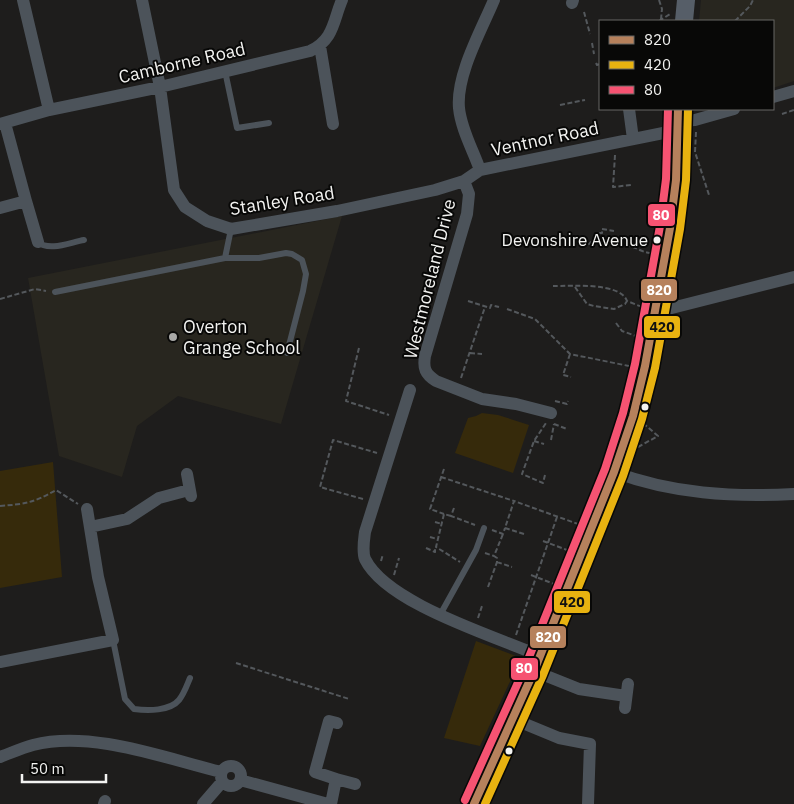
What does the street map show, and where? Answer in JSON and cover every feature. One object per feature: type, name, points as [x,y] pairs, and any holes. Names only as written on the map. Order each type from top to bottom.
[{"type":"main road","points":[[684,20],[686,0]]},
{"type":"main road","points":[[474,804],[537,664],[614,472],[634,414],[645,369],[666,255],[682,120]]},
{"type":"street","points":[[23,0],[49,110]]},
{"type":"street","name":"Stanley Road","points":[[142,0],[160,87],[174,190],[185,207],[207,221],[231,229],[373,204],[452,186]]},
{"type":"street","points":[[332,124],[320,46],[328,38],[342,0]]},
{"type":"street","points":[[480,170],[462,123],[459,94],[464,72],[494,0]]},
{"type":"street","name":"Camborne Road","points":[[3,123],[49,110],[160,87],[310,51],[320,46]]},
{"type":"street","points":[[774,97],[794,91]]},
{"type":"street","points":[[629,110],[633,139]]},
{"type":"street","points":[[682,120],[729,110]]},
{"type":"street","name":"Ventnor Road","points":[[452,186],[464,181],[480,170],[633,139],[682,120]]},
{"type":"street","points":[[3,123],[38,242]]},
{"type":"street","name":"Westmoreland Drive","points":[[464,181],[469,194],[467,214],[424,364],[425,371],[428,376],[482,399],[516,404],[551,419]]},
{"type":"street","points":[[0,208],[26,201]]},
{"type":"street","points":[[656,312],[794,277]]},
{"type":"street","points":[[410,390],[365,532],[364,557],[371,567],[391,586],[440,615],[512,645],[537,664],[579,689],[626,696]]},
{"type":"street","points":[[614,472],[637,481],[693,492],[762,496],[794,494]]},
{"type":"street","points":[[90,526],[127,519],[159,498],[190,493],[187,474]]},
{"type":"street","points":[[0,662],[112,640],[98,577],[87,508]]},
{"type":"street","points":[[513,719],[559,738],[590,744],[588,804]]},
{"type":"street","points":[[337,723],[329,721],[315,772],[355,784]]},
{"type":"street","points":[[0,757],[33,745],[70,741],[125,747],[202,767],[222,777]]},
{"type":"street","points":[[203,804],[222,777],[226,767],[235,766],[240,771],[240,780],[329,804],[336,779]]},
{"type":"lane","points":[[225,71],[237,128],[269,122]]},
{"type":"lane","points":[[225,258],[231,229]]},
{"type":"lane","points":[[38,242],[48,247],[84,240]]},
{"type":"lane","points":[[55,292],[225,258],[260,258],[286,253],[292,254],[302,260],[306,274],[304,291],[286,353]]},
{"type":"lane","points":[[440,615],[476,550],[484,528]]},
{"type":"lane","points":[[112,640],[125,699],[134,709],[165,708],[174,704],[180,699],[190,678]]},
{"type":"path","points":[[659,0],[662,9],[661,19]]},
{"type":"path","points":[[736,20],[753,0]]},
{"type":"path","points":[[584,12],[590,34]]},
{"type":"path","points":[[592,43],[594,54]]},
{"type":"path","points":[[596,63],[599,64]]},
{"type":"path","points":[[560,105],[585,100]]},
{"type":"path","points":[[782,114],[794,110]]},
{"type":"path","points":[[682,120],[709,195]]},
{"type":"path","points":[[615,142],[613,187],[631,184]]},
{"type":"path","points":[[581,245],[588,246],[602,233],[602,229],[614,231]]},
{"type":"path","points":[[625,245],[635,246],[642,252],[666,255]]},
{"type":"path","points":[[553,286],[617,290],[625,296],[627,301],[656,312]]},
{"type":"path","points":[[575,287],[587,304],[594,306],[614,309],[625,304],[627,301]]},
{"type":"path","points":[[0,298],[35,289],[55,292]]},
{"type":"path","points":[[468,301],[490,308],[491,305],[499,307]]},
{"type":"path","points":[[456,389],[485,307]]},
{"type":"path","points":[[507,309],[535,319],[570,354],[645,369]]},
{"type":"path","points":[[616,323],[626,333],[650,340]]},
{"type":"path","points":[[359,348],[346,401],[401,419]]},
{"type":"path","points":[[470,353],[482,354]]},
{"type":"path","points":[[570,354],[563,375],[571,378]]},
{"type":"path","points":[[622,450],[636,449],[658,436],[634,414]]},
{"type":"path","points":[[551,419],[552,440]]},
{"type":"path","points":[[545,475],[543,482],[522,474],[534,441],[551,419]]},
{"type":"path","points":[[374,503],[320,487],[333,440],[389,457]]},
{"type":"path","points":[[534,441],[544,444]]},
{"type":"path","points":[[444,469],[430,509],[451,516]]},
{"type":"path","points":[[441,477],[583,526]]},
{"type":"path","points":[[460,488],[462,484]]},
{"type":"path","points":[[0,506],[25,504],[56,490],[87,508]]},
{"type":"path","points":[[494,500],[495,495]]},
{"type":"path","points":[[514,501],[505,528],[524,534]]},
{"type":"path","points":[[426,548],[435,552],[444,514]]},
{"type":"path","points":[[512,645],[557,517]]},
{"type":"path","points":[[435,522],[442,524]]},
{"type":"path","points":[[488,587],[497,562],[497,558],[494,556],[502,534]]},
{"type":"path","points":[[430,537],[438,539]]},
{"type":"path","points":[[543,541],[572,552]]},
{"type":"path","points":[[436,547],[467,566]]},
{"type":"path","points":[[391,586],[399,558]]},
{"type":"path","points":[[497,562],[512,567]]},
{"type":"path","points":[[531,575],[558,586]]},
{"type":"path","points":[[236,663],[349,699]]},
{"type":"shaded area","points":[[701,0],[794,0],[794,81],[774,88],[774,20],[699,20]]},
{"type":"shaded area","name":"Overton Grange School","points":[[342,216],[281,424],[178,396],[137,426],[122,477],[59,456],[28,278]]},
{"type":"shaded area","points":[[482,413],[498,415],[529,425],[513,473],[455,453],[468,418]]},
{"type":"shaded area","points":[[53,462],[62,577],[0,588],[0,471]]},
{"type":"shaded area","points":[[476,641],[521,658],[480,746],[444,738]]},
{"type":"transit line","name":"80","points":[[465,800],[525,667],[605,469],[623,413],[635,364],[660,226],[666,179],[668,110]]},
{"type":"transit line","name":"820","points":[[474,804],[534,671],[614,472],[633,416],[645,366],[670,228],[676,180],[678,110]]},
{"type":"transit line","name":"420","points":[[485,804],[543,675],[623,476],[642,419],[655,368],[680,229],[686,180],[688,110]]},
{"type":"place","name":"Devonshire Avenue","points":[[657,240]]},
{"type":"place","name":"Overton Grange School","points":[[173,337]]}]
